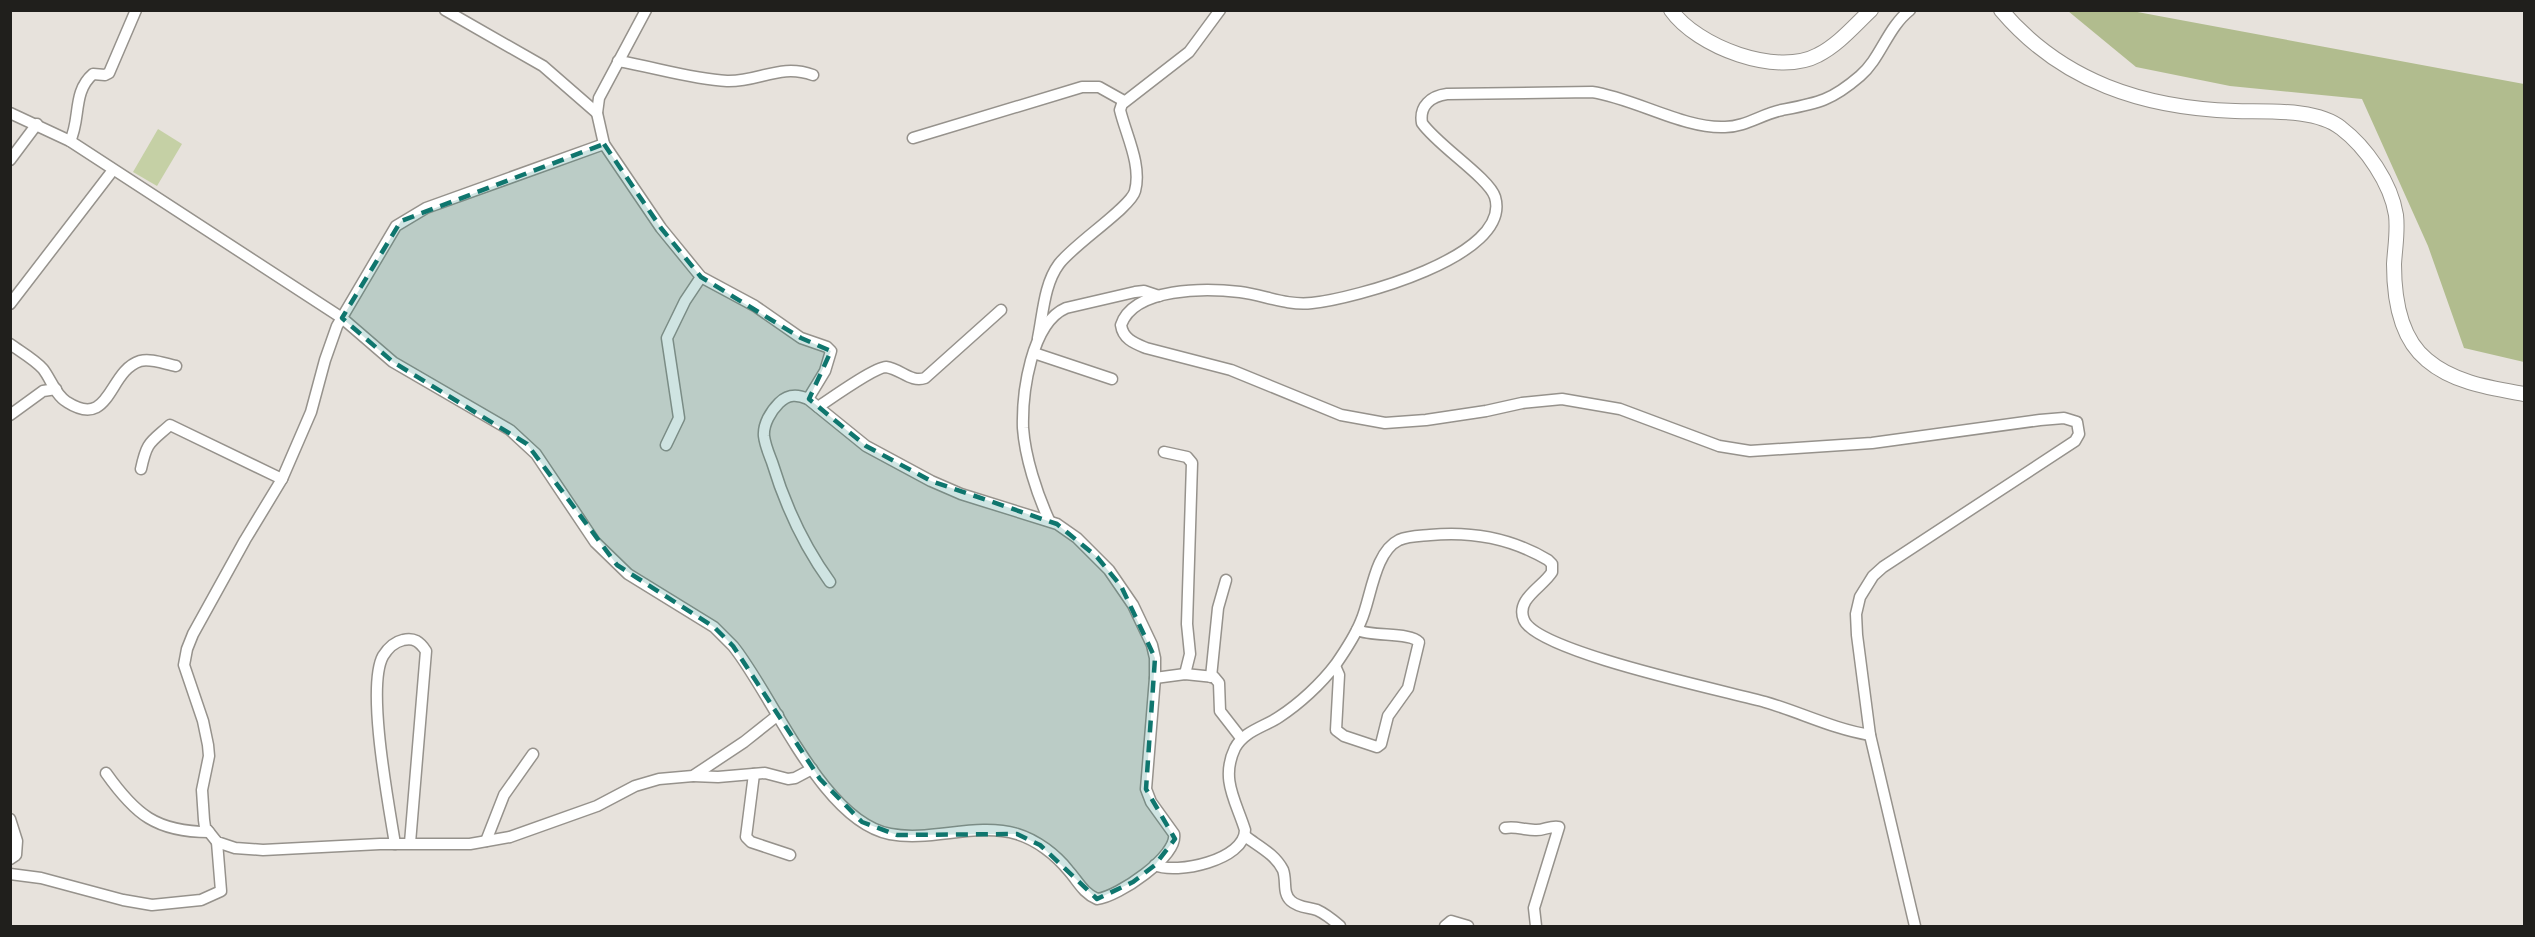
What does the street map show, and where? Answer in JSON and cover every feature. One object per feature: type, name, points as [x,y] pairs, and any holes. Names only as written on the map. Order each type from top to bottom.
[{"type":"street","points":[[70,141],[76,130],[77,100],[81,90],[93,74],[109,73],[136,10]]},
{"type":"street","points":[[445,10],[543,66],[597,113]]},
{"type":"street","points":[[646,10],[599,98],[597,113],[604,144],[661,228],[701,277],[755,306],[801,338],[827,347],[831,351],[825,371],[808,399]]},
{"type":"street","points":[[1049,520],[1034,483],[1023,427],[1027,376],[1038,338],[1048,288],[1058,265],[1068,253],[1124,207],[1134,194],[1134,158],[1120,110],[1124,101],[1189,51],[1220,10]]},
{"type":"street","points":[[1671,10],[1696,36],[1726,51],[1736,55],[1798,62],[1817,56],[1828,49],[1871,10]]},
{"type":"street","points":[[1910,10],[1894,27],[1865,72],[1836,94],[1819,103],[1780,110],[1729,127],[1698,123],[1609,95],[1592,92],[1447,94],[1434,97],[1424,106],[1422,123],[1484,182],[1494,196],[1495,211],[1491,224],[1483,235],[1469,247],[1413,277],[1354,296],[1318,302],[1289,303],[1225,291],[1186,292],[1159,296],[1132,307],[1124,315],[1121,325],[1122,332],[1134,344],[1231,370],[1341,415],[1385,423],[1426,420],[1522,403],[1562,399],[1620,409],[1719,446],[1750,451],[1872,443],[2025,422],[2073,419],[2079,426],[2079,434],[2075,441],[1976,508],[1904,552],[1873,576],[1858,604],[1856,623],[1870,735],[1915,927]]},
{"type":"street","points":[[2001,10],[2027,38],[2057,62],[2121,92],[2187,108],[2308,115],[2331,121],[2342,128],[2373,163],[2392,200],[2397,230],[2394,264],[2396,293],[2406,331],[2418,350],[2437,367],[2467,382],[2524,394]]},
{"type":"street","points":[[618,62],[729,81],[752,80],[774,71],[795,70],[813,75]]},
{"type":"street","points":[[913,138],[1082,87],[1099,87],[1124,101]]},
{"type":"street","points":[[10,113],[70,141],[342,318],[393,362],[519,436],[536,454],[595,542],[607,555],[628,574],[721,633],[739,653],[812,769],[840,803],[862,822],[879,831],[897,835],[987,831],[1017,834],[1040,845],[1066,868],[1087,894],[1097,899],[1113,894],[1155,865],[1175,839],[1174,834],[1151,802],[1146,789],[1155,678],[1152,645],[1133,604],[1121,586],[1097,557],[1077,538],[1049,520],[961,494],[931,481],[866,446],[808,399],[799,395],[791,395],[783,399],[768,418],[764,435],[775,474],[794,519],[805,542],[830,582]]},
{"type":"street","points":[[10,160],[37,124]]},
{"type":"street","points":[[604,144],[437,204],[401,221],[389,235],[332,336],[311,412],[282,479],[193,634],[184,658],[184,671],[203,722],[208,745],[209,756],[202,801],[204,820],[209,832],[217,842],[235,848],[256,850],[410,843],[470,844],[510,837],[597,806],[635,786],[659,779],[765,773],[788,779],[812,769]]},
{"type":"street","points":[[10,304],[113,170]]},
{"type":"street","points":[[666,445],[679,418],[667,338],[685,301],[701,277]]},
{"type":"street","points":[[1038,338],[1059,311],[1066,308],[1135,292],[1144,291],[1159,296]]},
{"type":"street","points":[[818,407],[879,368],[892,369],[913,379],[926,378],[1001,310]]},
{"type":"street","points":[[10,344],[42,367],[61,398],[81,409],[94,409],[103,403],[125,372],[134,364],[147,360],[176,366]]},
{"type":"street","points":[[1034,353],[1112,379]]},
{"type":"street","points":[[10,415],[43,391],[56,389]]},
{"type":"street","points":[[141,469],[145,448],[153,438],[170,425],[282,479]]},
{"type":"street","points":[[1164,452],[1187,457],[1192,463],[1187,624],[1190,654],[1185,674]]},
{"type":"street","points":[[1340,927],[1318,910],[1302,907],[1290,900],[1281,867],[1265,850],[1245,836],[1241,819],[1230,794],[1228,778],[1230,762],[1241,738],[1281,716],[1335,666],[1357,630],[1381,560],[1393,544],[1400,540],[1423,536],[1478,534],[1514,543],[1552,564],[1552,572],[1526,600],[1522,614],[1526,624],[1548,639],[1644,673],[1744,696],[1837,727],[1870,735]]},
{"type":"street","points":[[1211,677],[1216,620],[1226,580]]},
{"type":"street","points":[[1335,666],[1339,675],[1336,730],[1344,736],[1377,747],[1381,744],[1389,716],[1408,688],[1419,642],[1413,637],[1370,634],[1357,630]]},
{"type":"street","points":[[394,844],[380,743],[377,677],[382,657],[395,642],[410,638],[421,643],[426,651],[410,843]]},
{"type":"street","points":[[1155,678],[1185,674],[1211,677],[1219,683],[1220,711],[1241,738]]},
{"type":"street","points":[[693,776],[744,742],[778,715]]},
{"type":"street","points":[[486,841],[504,795],[533,754]]},
{"type":"street","points":[[105,773],[119,792],[136,808],[162,826],[209,832]]},
{"type":"street","points":[[754,774],[746,837],[751,842],[790,855]]},
{"type":"street","points":[[10,819],[18,847],[16,855],[10,859]]},
{"type":"street","points":[[1505,828],[1517,826],[1532,831],[1559,827],[1534,908],[1536,927]]},
{"type":"street","points":[[1155,865],[1169,868],[1212,861],[1233,850],[1245,836]]},
{"type":"street","points":[[10,874],[41,878],[123,900],[152,905],[201,900],[221,891],[217,842]]},
{"type":"street","points":[[1444,927],[1451,921],[1468,927]]},
{"type":"highlighted area","points":[[604,144],[661,228],[701,277],[801,338],[831,351],[809,399],[866,446],[931,481],[1057,524],[1097,557],[1121,586],[1155,658],[1146,789],[1175,839],[1155,865],[1133,882],[1097,899],[1040,845],[1017,834],[897,835],[862,822],[820,779],[733,646],[714,627],[617,565],[527,444],[393,362],[342,318],[401,221]]},
{"type":"green space","points":[[2068,11],[2132,11],[2524,84],[2524,362],[2464,348],[2428,246],[2362,99],[2230,86],[2136,67]]},
{"type":"green space","points":[[158,129],[182,144],[157,186],[133,172]]}]
